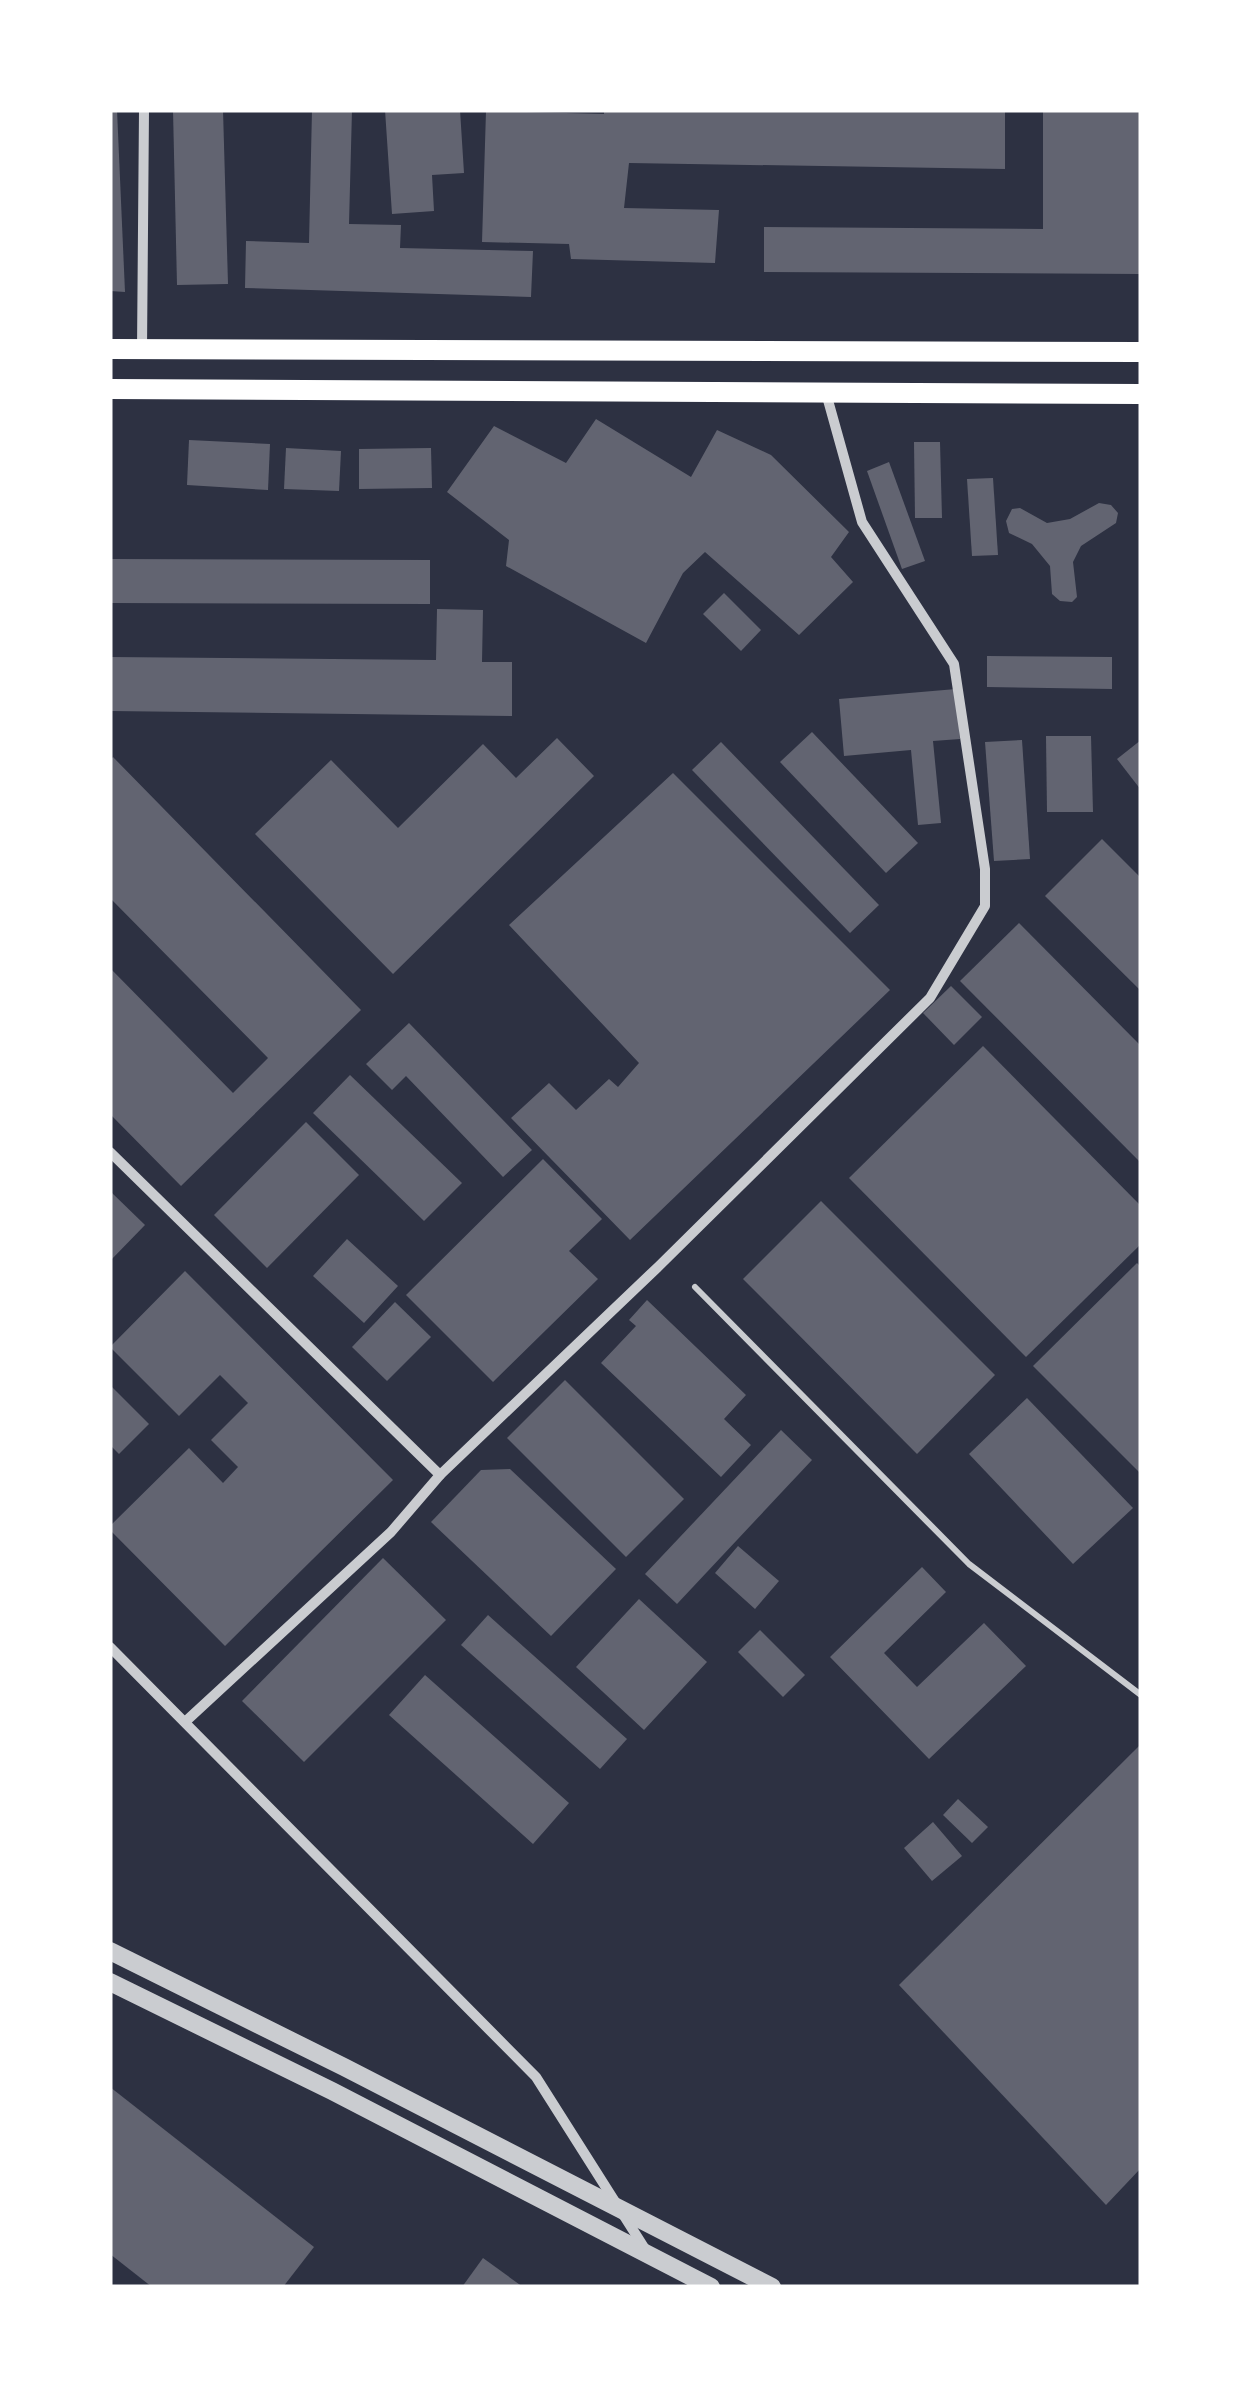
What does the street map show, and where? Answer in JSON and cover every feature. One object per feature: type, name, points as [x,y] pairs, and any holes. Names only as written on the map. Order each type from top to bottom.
[{"type":"main road","points":[[110,349],[1141,352]]},
{"type":"main road","points":[[110,390],[1141,394]]},
{"type":"street","points":[[142,349],[144,110]]},
{"type":"street","points":[[185,1722],[390,1532],[440,1475],[930,998],[985,906],[985,869],[954,664],[862,522],[826,392]]},
{"type":"street","points":[[110,1152],[440,1475]]},
{"type":"street","points":[[110,1646],[536,2078],[648,2254]]},
{"type":"street","points":[[110,1951],[772,2287]]},
{"type":"street","points":[[110,1982],[711,2287]]},
{"type":"lane","points":[[695,1287],[970,1564],[1141,1695]]},
{"type":"building","points":[[110,110],[117,110],[125,292],[110,291]]},
{"type":"building","points":[[173,110],[223,110],[228,284],[177,285]]},
{"type":"building","points":[[312,110],[352,110],[349,224],[401,225],[400,248],[533,251],[531,297],[245,288],[246,241],[309,243]]},
{"type":"building","points":[[385,110],[460,110],[464,173],[432,175],[434,211],[392,214]]},
{"type":"building","points":[[604,110],[1005,110],[1005,169],[629,163],[624,208],[719,210],[715,263],[571,259],[569,244],[482,242],[486,111],[604,114]]},
{"type":"building","points":[[1043,110],[1141,110],[1141,274],[764,272],[764,227],[1043,229]]},
{"type":"building","points":[[596,419],[691,477],[717,430],[771,455],[849,532],[831,557],[853,582],[799,635],[705,552],[683,573],[646,643],[506,566],[509,540],[447,492],[494,426],[566,463]]},
{"type":"building","points":[[189,440],[270,444],[268,490],[187,485]]},
{"type":"building","points":[[914,442],[940,442],[942,518],[915,518]]},
{"type":"building","points":[[286,448],[341,451],[339,491],[284,489]]},
{"type":"building","points":[[431,448],[432,488],[359,489],[359,449]]},
{"type":"building","points":[[889,462],[925,561],[902,569],[867,471]]},
{"type":"building","points":[[993,478],[998,555],[972,556],[967,479]]},
{"type":"building","points":[[1099,503],[1111,505],[1118,513],[1116,523],[1081,546],[1073,562],[1077,597],[1072,602],[1060,601],[1052,594],[1050,566],[1032,544],[1009,533],[1006,521],[1012,509],[1020,508],[1047,523],[1070,519]]},
{"type":"building","points":[[110,559],[430,560],[430,604],[110,603]]},
{"type":"building","points":[[724,593],[761,630],[741,651],[703,614]]},
{"type":"building","points":[[437,609],[483,610],[482,662],[512,662],[512,716],[110,711],[110,657],[436,660]]},
{"type":"building","points":[[987,656],[1112,657],[1112,689],[987,687]]},
{"type":"building","points":[[956,689],[960,739],[933,741],[941,823],[918,825],[911,750],[844,756],[839,699]]},
{"type":"building","points":[[812,732],[918,843],[886,873],[780,762]]},
{"type":"building","points":[[1046,736],[1091,736],[1093,812],[1047,812]]},
{"type":"building","points":[[557,738],[594,776],[393,974],[255,834],[331,760],[398,828],[483,744],[516,778]]},
{"type":"building","points":[[1022,740],[1030,859],[994,861],[985,742]]},
{"type":"building","points":[[1141,740],[1141,790],[1117,759]]},
{"type":"building","points":[[721,742],[879,905],[850,933],[692,770]]},
{"type":"building","points":[[113,757],[361,1010],[181,1186],[110,1114],[110,968],[233,1093],[268,1058],[110,898]]},
{"type":"building","points":[[673,773],[890,990],[630,1240],[511,1118],[549,1083],[576,1110],[609,1079],[618,1087],[639,1063],[509,925]]},
{"type":"building","points":[[1102,839],[1141,878],[1141,991],[1045,896]]},
{"type":"building","points":[[1019,923],[1141,1046],[1141,1163],[960,981]]},
{"type":"building","points":[[951,986],[982,1017],[954,1045],[923,1013]]},
{"type":"building","points":[[409,1023],[532,1150],[503,1177],[406,1076],[392,1090],[366,1064]]},
{"type":"building","points":[[983,1046],[1141,1206],[1141,1244],[1026,1357],[849,1178]]},
{"type":"building","points":[[350,1075],[462,1183],[424,1221],[313,1113]]},
{"type":"building","points":[[306,1122],[359,1175],[267,1268],[214,1215]]},
{"type":"building","points":[[543,1159],[602,1219],[569,1251],[598,1279],[493,1382],[406,1295]]},
{"type":"building","points":[[110,1191],[145,1225],[110,1261]]},
{"type":"building","points":[[821,1201],[995,1375],[917,1454],[743,1279]]},
{"type":"building","points":[[347,1239],[398,1286],[364,1323],[313,1276]]},
{"type":"building","points":[[1137,1263],[1141,1267],[1141,1474],[1033,1366]]},
{"type":"building","points":[[185,1271],[393,1480],[225,1646],[110,1530],[189,1448],[223,1483],[238,1467],[211,1440],[248,1403],[220,1375],[179,1416],[110,1347]]},
{"type":"building","points":[[647,1300],[746,1395],[724,1419],[751,1445],[721,1477],[601,1363],[636,1326],[629,1320]]},
{"type":"building","points":[[395,1302],[431,1337],[387,1381],[352,1347]]},
{"type":"building","points":[[565,1380],[684,1499],[626,1557],[507,1438]]},
{"type":"building","points":[[110,1385],[149,1424],[119,1454],[110,1445]]},
{"type":"building","points":[[1027,1398],[1133,1508],[1073,1564],[969,1454]]},
{"type":"building","points":[[781,1430],[812,1460],[677,1604],[645,1574]]},
{"type":"building","points":[[510,1469],[616,1569],[551,1636],[431,1522],[481,1470]]},
{"type":"building","points":[[738,1546],[779,1581],[755,1609],[715,1573]]},
{"type":"building","points":[[383,1558],[446,1620],[304,1762],[242,1701]]},
{"type":"building","points":[[922,1567],[946,1592],[884,1653],[917,1687],[984,1623],[1026,1666],[929,1759],[830,1657]]},
{"type":"building","points":[[639,1599],[707,1662],[644,1730],[576,1667]]},
{"type":"building","points":[[488,1615],[627,1739],[600,1769],[461,1645]]},
{"type":"building","points":[[760,1630],[805,1675],[783,1697],[738,1652]]},
{"type":"building","points":[[425,1675],[569,1803],[533,1844],[389,1715]]},
{"type":"building","points":[[1141,1744],[1141,2168],[1106,2205],[899,1985]]},
{"type":"building","points":[[958,1799],[988,1827],[972,1843],[943,1815]]},
{"type":"building","points":[[933,1822],[962,1856],[932,1881],[904,1848]]},
{"type":"building","points":[[110,2087],[314,2247],[283,2287],[152,2287],[110,2254]]},
{"type":"building","points":[[483,2258],[523,2287],[462,2287]]}]
